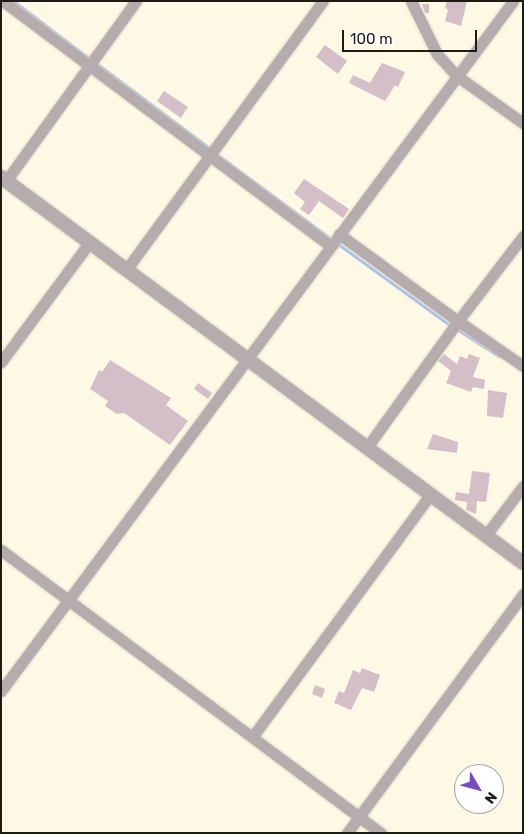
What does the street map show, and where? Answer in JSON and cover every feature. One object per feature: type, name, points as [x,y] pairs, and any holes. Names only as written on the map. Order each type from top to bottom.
[{"type":"street","points":[[3,1],[330,246]]},
{"type":"street","points":[[136,1],[4,179],[523,563]]},
{"type":"street","points":[[126,270],[323,1]]},
{"type":"street","points":[[411,1],[437,54],[457,76],[523,123]]},
{"type":"street","points":[[1,692],[246,358],[513,1]]},
{"type":"street","points":[[339,234],[523,366]]},
{"type":"street","points":[[367,446],[458,320],[523,236]]},
{"type":"street","points":[[1,362],[89,243]]},
{"type":"street","points":[[486,535],[523,486]]},
{"type":"street","points":[[253,736],[431,494]]},
{"type":"street","points":[[1,550],[382,833]]},
{"type":"street","points":[[348,833],[523,594]]},
{"type":"building","points":[[447,1],[467,1],[461,26],[445,21],[448,10],[445,7]]},
{"type":"building","points":[[422,4],[429,4],[429,13],[425,13]]},
{"type":"building","points":[[325,45],[347,61],[338,74],[316,57]]},
{"type":"building","points":[[382,63],[405,72],[398,87],[395,85],[385,101],[349,83],[353,75],[370,83]]},
{"type":"building","points":[[164,91],[188,107],[181,118],[157,101]]},
{"type":"building","points":[[304,179],[349,209],[343,218],[319,201],[309,215],[300,209],[305,202],[294,193]]},
{"type":"building","points":[[444,354],[457,364],[460,356],[467,359],[469,354],[480,358],[473,377],[485,380],[484,389],[473,387],[471,392],[446,383],[451,371],[438,361]]},
{"type":"building","points":[[110,360],[171,398],[166,405],[188,421],[170,445],[124,413],[117,414],[105,406],[108,401],[90,389],[99,370],[102,372]]},
{"type":"building","points":[[198,383],[212,393],[208,399],[194,389]]},
{"type":"building","points":[[488,390],[507,393],[503,418],[487,416]]},
{"type":"building","points":[[433,434],[458,442],[457,453],[427,449]]},
{"type":"building","points":[[472,471],[490,473],[486,502],[477,501],[476,514],[466,510],[467,502],[455,500],[456,492],[469,494]]},
{"type":"building","points":[[362,668],[380,675],[374,692],[362,688],[351,710],[334,703],[339,691],[344,693],[353,670],[360,673]]},
{"type":"building","points":[[315,685],[325,689],[322,698],[312,694]]},
{"type":"waterway","points":[[14,1],[90,59]]},
{"type":"waterway","points":[[95,62],[211,149]]},
{"type":"waterway","points":[[217,154],[333,240]]},
{"type":"waterway","points":[[337,243],[450,325]]},
{"type":"waterway","points":[[457,329],[499,356]]}]
